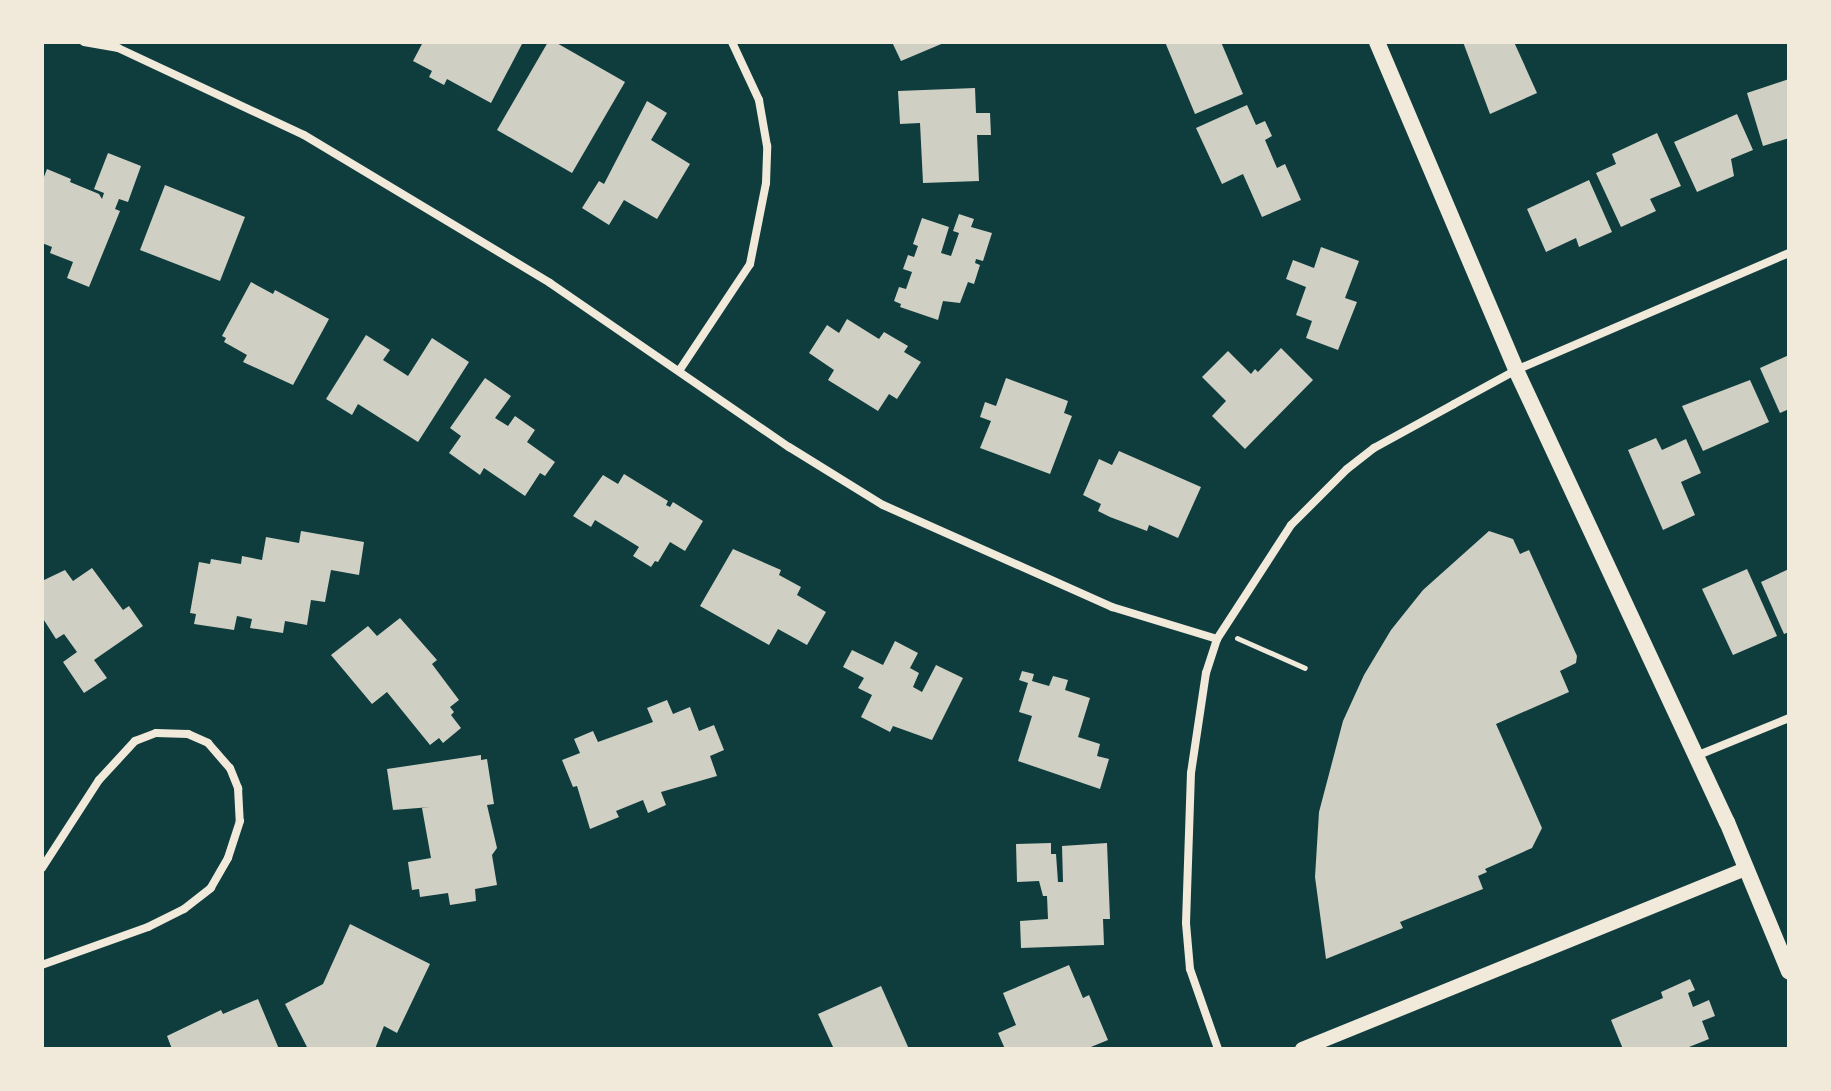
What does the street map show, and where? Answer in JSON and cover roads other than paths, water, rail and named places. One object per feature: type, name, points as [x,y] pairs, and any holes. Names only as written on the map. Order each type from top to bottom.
[{"type":"main road","points":[[1377,42],[1516,370],[1696,756],[1789,972]]},
{"type":"street","points":[[84,42],[120,45],[304,135],[509,257],[789,447],[883,505],[1112,607],[1220,635]]},
{"type":"street","points":[[679,371],[750,264],[762,209],[767,146],[759,100],[732,42]]},
{"type":"street","points":[[1218,1049],[1193,983],[1186,923],[1191,773],[1206,673],[1220,635],[1291,525],[1347,469],[1374,448],[1516,370],[1789,253]]},
{"type":"street","points":[[1696,756],[1789,718]]},
{"type":"street","points":[[42,868],[99,780],[135,741],[156,733],[188,734],[208,743],[230,768],[238,788],[240,821],[228,858],[211,888],[184,909],[148,927],[42,965]]},
{"type":"street","points":[[1302,1049],[1330,1044],[1746,869]]}]
